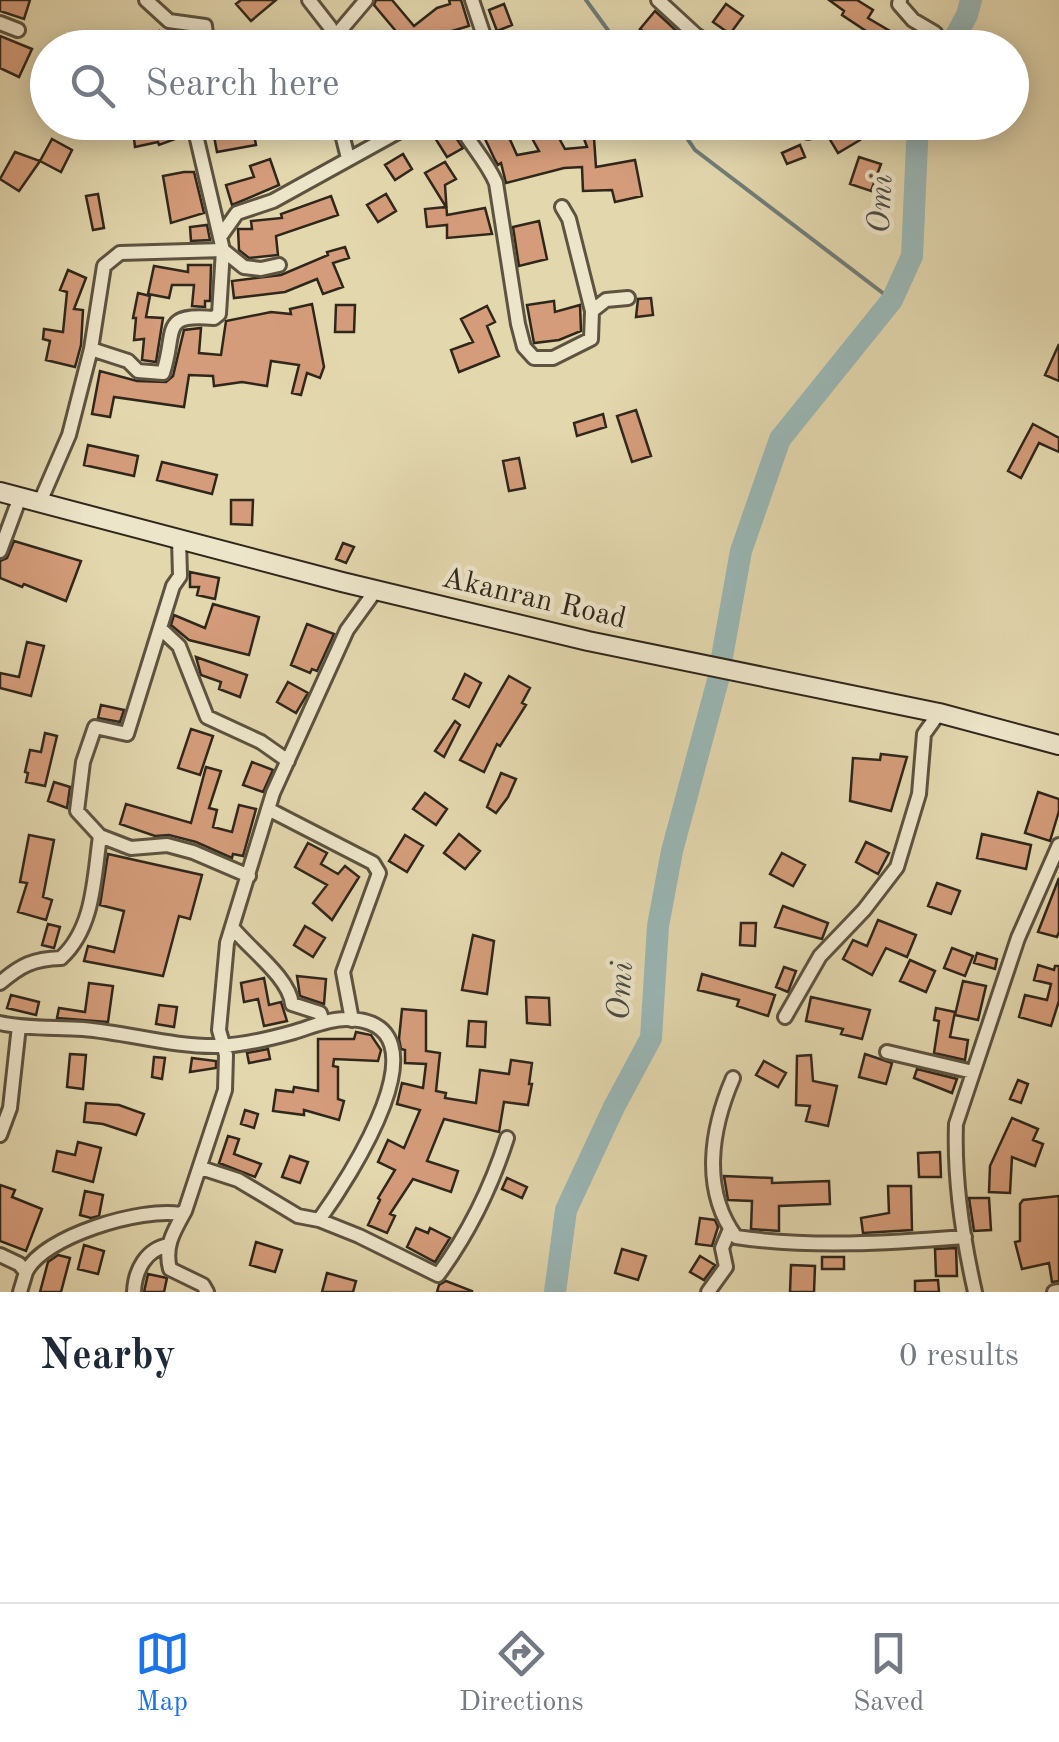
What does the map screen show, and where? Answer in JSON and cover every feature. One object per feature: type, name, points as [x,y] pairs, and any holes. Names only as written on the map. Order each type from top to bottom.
[{"type":"main road","name":"Akanran Road","points":[[0,492],[588,641],[939,714],[1059,745]]},
{"type":"street","points":[[146,0],[169,21],[206,26],[206,30]]},
{"type":"street","points":[[310,0],[330,30]]},
{"type":"street","points":[[341,30],[366,0]]},
{"type":"street","points":[[472,0],[482,30]]},
{"type":"street","points":[[658,0],[690,30]]},
{"type":"street","points":[[900,0],[912,20],[931,30]]},
{"type":"street","points":[[0,23],[18,30]]},
{"type":"street","points":[[91,349],[128,361],[138,371],[163,373],[176,321],[187,315],[214,318],[219,314],[221,244],[197,140]]},
{"type":"street","points":[[343,140],[348,158]]},
{"type":"street","points":[[221,244],[237,213],[274,201],[382,140]]},
{"type":"street","points":[[467,140],[487,162],[496,183],[524,347],[534,358],[554,358],[592,338],[592,311],[573,233],[562,206]]},
{"type":"street","points":[[221,244],[244,267],[278,265]]},
{"type":"street","points":[[40,502],[69,435],[91,349],[104,266],[120,253],[221,244]]},
{"type":"street","points":[[592,311],[606,300],[628,298]]},
{"type":"street","points":[[0,551],[20,497]]},
{"type":"street","points":[[180,538],[180,576],[173,586],[126,734],[96,726],[83,762],[77,811],[100,836],[131,848],[167,846],[193,852],[249,876]]},
{"type":"street","points":[[207,1292],[202,1285],[170,1269],[166,1255],[186,1211],[225,1090],[226,1055],[219,1030],[227,942],[268,809],[288,761],[347,630],[376,590]]},
{"type":"street","points":[[160,629],[179,646],[207,717],[262,742],[288,761]]},
{"type":"street","points":[[785,1017],[826,948],[864,910],[897,867],[919,794],[924,734],[939,714]]},
{"type":"street","points":[[268,809],[373,863],[379,873],[344,972],[352,1020]]},
{"type":"street","points":[[0,983],[19,966],[34,960],[61,958],[70,949],[92,900],[100,836]]},
{"type":"street","points":[[975,1292],[965,1237],[956,1124],[1018,938],[1059,845]]},
{"type":"street","points":[[232,927],[283,982],[292,1004],[319,1013],[323,1022]]},
{"type":"street","points":[[0,1023],[86,1030],[152,1042],[222,1046],[254,1043],[323,1022],[372,1022],[387,1032],[392,1071],[383,1110],[356,1168],[320,1220]]},
{"type":"street","points":[[0,1136],[10,1108],[19,1026]]},
{"type":"street","points":[[887,1052],[973,1072]]},
{"type":"street","points":[[733,1078],[722,1105],[713,1170],[716,1205],[736,1238],[864,1244],[965,1237]]},
{"type":"street","points":[[201,1168],[238,1180],[298,1216],[320,1220],[438,1275],[494,1179],[507,1138]]},
{"type":"street","points":[[20,1292],[30,1264],[53,1246],[122,1219],[186,1211]]},
{"type":"street","points":[[708,1292],[726,1267],[722,1248],[730,1229]]},
{"type":"street","points":[[134,1292],[134,1281],[145,1258],[150,1252],[169,1246]]},
{"type":"street","points":[[0,1255],[26,1272]]},
{"type":"building","points":[[0,0],[30,0],[24,19],[0,11]]},
{"type":"building","points":[[241,0],[276,0],[251,21],[236,4]]},
{"type":"building","points":[[376,0],[392,0],[414,26],[437,8],[450,4],[449,0],[461,0],[469,26],[456,30],[395,30],[374,5]]},
{"type":"building","points":[[829,0],[857,0],[873,10],[868,18],[888,30],[864,30],[842,15],[844,11]]},
{"type":"building","points":[[504,4],[512,25],[497,30],[489,10]]},
{"type":"building","points":[[726,4],[743,16],[733,30],[724,30],[713,22]]},
{"type":"building","points":[[655,11],[676,30],[641,30]]},
{"type":"building","points":[[0,36],[30,48],[19,77],[0,68]]},
{"type":"building","points":[[51,140],[72,150],[61,172],[40,161]]},
{"type":"building","points":[[134,140],[172,140],[159,145],[158,142],[135,147]]},
{"type":"building","points":[[215,140],[255,140],[256,145],[217,152]]},
{"type":"building","points":[[436,140],[458,140],[463,148],[447,157]]},
{"type":"building","points":[[486,140],[510,140],[517,155],[539,151],[533,140],[560,140],[565,149],[587,147],[584,140],[594,140],[596,167],[635,160],[642,196],[615,202],[612,190],[583,191],[582,167],[506,183],[501,163],[498,165]]},
{"type":"building","points":[[830,140],[860,140],[838,153]]},
{"type":"building","points":[[800,145],[805,157],[787,164],[782,153]]},
{"type":"building","points":[[15,152],[40,161],[19,191],[0,179]]},
{"type":"building","points":[[403,154],[412,169],[395,180],[385,165]]},
{"type":"building","points":[[859,157],[881,164],[871,191],[850,184]]},
{"type":"building","points":[[270,159],[279,185],[232,205],[226,185],[254,177],[250,166]]},
{"type":"building","points":[[445,162],[456,179],[445,185],[447,215],[485,208],[492,234],[447,238],[447,225],[427,227],[425,209],[446,207],[425,173]]},
{"type":"building","points":[[194,172],[204,213],[171,223],[163,176]]},
{"type":"building","points":[[98,194],[104,228],[93,230],[86,196]]},
{"type":"building","points":[[386,194],[396,211],[378,222],[367,205]]},
{"type":"building","points":[[331,196],[338,215],[276,236],[278,255],[249,258],[239,250],[238,229],[252,229],[251,221],[282,218],[281,214]]},
{"type":"building","points":[[539,221],[547,259],[519,266],[513,227]]},
{"type":"building","points":[[207,225],[210,240],[191,241],[190,227]]},
{"type":"building","points":[[345,247],[349,258],[333,263],[343,287],[323,294],[317,279],[285,292],[234,298],[232,281],[281,275]]},
{"type":"building","points":[[188,265],[211,265],[210,301],[205,301],[205,307],[192,306],[194,285],[172,285],[169,298],[148,294],[154,266],[188,272]]},
{"type":"building","points":[[68,270],[86,278],[74,309],[83,310],[75,367],[46,360],[50,341],[43,339],[44,329],[63,332],[67,292],[60,290]]},
{"type":"building","points":[[138,293],[150,296],[146,317],[163,318],[156,362],[142,360],[144,339],[134,340]]},
{"type":"building","points":[[651,298],[653,315],[636,317],[638,299]]},
{"type":"building","points":[[554,301],[555,312],[580,305],[581,331],[559,340],[534,343],[527,305]]},
{"type":"building","points":[[312,304],[324,367],[320,378],[307,373],[301,395],[292,393],[299,365],[271,361],[267,386],[242,382],[214,386],[213,376],[189,375],[184,407],[114,397],[110,417],[92,414],[100,371],[137,381],[166,382],[173,376],[184,330],[201,328],[199,353],[221,355],[226,321],[271,312],[291,314],[290,309]]},
{"type":"building","points":[[336,305],[355,305],[354,332],[335,332]]},
{"type":"building","points":[[487,306],[495,322],[487,326],[499,356],[459,372],[451,350],[473,342],[461,319]]},
{"type":"building","points":[[1059,344],[1059,381],[1045,375]]},
{"type":"building","points":[[636,410],[651,456],[632,462],[617,416]]},
{"type":"building","points":[[603,414],[606,427],[577,436],[574,423]]},
{"type":"building","points":[[1033,424],[1059,438],[1059,452],[1039,443],[1021,478],[1008,471]]},
{"type":"building","points":[[88,445],[138,456],[134,476],[84,465]]},
{"type":"building","points":[[519,458],[525,488],[509,491],[503,461]]},
{"type":"building","points":[[162,462],[217,475],[212,494],[157,480]]},
{"type":"building","points":[[231,500],[253,500],[252,525],[231,524]]},
{"type":"building","points":[[14,541],[81,561],[66,601],[0,578],[0,561],[7,558]]},
{"type":"building","points":[[343,543],[354,547],[346,563],[336,559]]},
{"type":"building","points":[[190,572],[219,578],[215,599],[197,595],[199,587],[190,587]]},
{"type":"building","points":[[213,604],[259,617],[249,655],[189,640],[171,625],[174,615],[205,628]]},
{"type":"building","points":[[307,624],[334,634],[317,671],[312,669],[310,673],[291,665]]},
{"type":"building","points":[[27,642],[44,646],[31,696],[0,688],[0,673],[19,677]]},
{"type":"building","points":[[196,657],[247,675],[240,697],[219,689],[221,682],[201,675]]},
{"type":"building","points":[[465,674],[481,683],[469,707],[453,699]]},
{"type":"building","points":[[509,676],[530,688],[522,703],[526,705],[500,746],[497,744],[484,772],[460,760]]},
{"type":"building","points":[[288,682],[308,693],[296,713],[277,702]]},
{"type":"building","points":[[101,705],[124,710],[120,722],[98,718]]},
{"type":"building","points":[[455,721],[460,725],[444,757],[435,751]]},
{"type":"building","points":[[191,729],[213,736],[200,775],[178,768]]},
{"type":"building","points":[[45,733],[57,736],[45,786],[26,782],[25,772],[30,750],[41,752]]},
{"type":"building","points":[[881,754],[907,757],[891,811],[850,801],[853,758],[880,760]]},
{"type":"building","points":[[252,762],[273,770],[263,792],[243,785]]},
{"type":"building","points":[[206,767],[221,771],[209,808],[217,810],[213,827],[232,832],[239,805],[256,809],[243,856],[233,854],[232,858],[196,842],[169,835],[155,836],[120,824],[126,804],[191,823]]},
{"type":"building","points":[[501,773],[516,779],[496,813],[487,807]]},
{"type":"building","points":[[54,782],[70,787],[67,808],[48,801]]},
{"type":"building","points":[[1038,792],[1059,799],[1050,841],[1025,833]]},
{"type":"building","points":[[425,793],[447,809],[436,825],[413,809]]},
{"type":"building","points":[[459,834],[480,851],[465,869],[444,853]]},
{"type":"building","points":[[982,834],[1031,845],[1026,869],[977,858]]},
{"type":"building","points":[[29,835],[54,840],[43,897],[52,900],[46,920],[18,912],[27,883],[20,882]]},
{"type":"building","points":[[405,835],[423,846],[407,872],[389,861]]},
{"type":"building","points":[[866,842],[889,853],[878,874],[856,862]]},
{"type":"building","points":[[308,843],[327,853],[321,864],[338,874],[345,866],[359,877],[332,920],[313,903],[327,885],[295,867]]},
{"type":"building","points":[[782,853],[805,865],[793,886],[770,874]]},
{"type":"building","points":[[108,854],[202,875],[190,919],[179,916],[163,976],[84,961],[88,946],[114,952],[124,911],[100,905]]},
{"type":"building","points":[[1059,878],[1059,932],[1057,937],[1038,932]]},
{"type":"building","points":[[937,883],[960,891],[951,914],[928,906]]},
{"type":"building","points":[[783,906],[828,923],[822,939],[775,927]]},
{"type":"building","points":[[878,920],[916,935],[907,957],[886,948],[872,975],[843,959],[853,940],[867,946]]},
{"type":"building","points":[[741,923],[756,923],[755,946],[740,945]]},
{"type":"building","points":[[48,924],[60,927],[54,948],[42,945]]},
{"type":"building","points":[[305,926],[325,938],[313,957],[294,945]]},
{"type":"building","points":[[473,935],[494,941],[487,994],[462,990]]},
{"type":"building","points":[[952,948],[973,956],[965,976],[944,968]]},
{"type":"building","points":[[977,953],[997,959],[995,969],[974,963]]},
{"type":"building","points":[[910,960],[935,971],[926,992],[900,981]]},
{"type":"building","points":[[1038,965],[1054,970],[1059,966],[1059,1001],[1051,1026],[1019,1017],[1025,995],[1047,1000],[1051,984],[1034,980]]},
{"type":"building","points":[[784,967],[796,971],[788,992],[776,987]]},
{"type":"building","points":[[702,974],[775,995],[768,1016],[737,1006],[739,1000],[698,990]]},
{"type":"building","points":[[297,976],[326,979],[324,1004],[300,996]]},
{"type":"building","points":[[264,978],[269,1005],[281,1002],[287,1021],[264,1026],[258,999],[244,1002],[241,983]]},
{"type":"building","points":[[963,981],[986,986],[978,1020],[955,1015]]},
{"type":"building","points":[[89,983],[113,986],[108,1022],[57,1018],[59,1008],[85,1012]]},
{"type":"building","points":[[11,995],[39,1002],[36,1015],[7,1008]]},
{"type":"building","points":[[526,997],[549,998],[550,1025],[527,1023]]},
{"type":"building","points":[[811,997],[870,1010],[862,1039],[841,1034],[843,1029],[806,1021]]},
{"type":"building","points":[[159,1005],[177,1007],[174,1027],[156,1024]]},
{"type":"building","points":[[936,1008],[955,1012],[950,1037],[968,1040],[965,1060],[934,1053],[939,1021],[934,1020]]},
{"type":"building","points":[[402,1009],[426,1011],[426,1051],[440,1053],[436,1091],[446,1093],[445,1098],[476,1103],[480,1070],[509,1074],[511,1060],[532,1063],[532,1084],[528,1105],[504,1102],[499,1132],[444,1119],[427,1161],[458,1171],[451,1192],[413,1179],[390,1214],[395,1216],[387,1233],[368,1225],[395,1170],[378,1162],[388,1140],[404,1148],[420,1110],[397,1104],[402,1083],[423,1088],[426,1064],[405,1063],[405,1050],[401,1049],[399,1039]]},
{"type":"building","points":[[469,1021],[486,1022],[485,1047],[467,1046]]},
{"type":"building","points":[[356,1032],[371,1035],[381,1050],[378,1061],[334,1059],[333,1066],[338,1067],[338,1099],[344,1101],[339,1120],[304,1110],[304,1115],[273,1111],[276,1090],[293,1092],[294,1087],[318,1091],[318,1039],[354,1039]]},
{"type":"building","points":[[268,1049],[270,1059],[249,1063],[247,1053]]},
{"type":"building","points":[[70,1054],[86,1055],[83,1089],[67,1087]]},
{"type":"building","points":[[865,1054],[892,1063],[886,1084],[859,1077]]},
{"type":"building","points":[[811,1055],[813,1081],[837,1086],[828,1126],[806,1121],[810,1106],[796,1105],[797,1056]]},
{"type":"building","points":[[154,1057],[165,1058],[162,1079],[152,1077]]},
{"type":"building","points":[[192,1058],[216,1061],[216,1068],[190,1072]]},
{"type":"building","points":[[764,1061],[786,1073],[778,1087],[756,1075]]},
{"type":"building","points":[[917,1069],[957,1079],[952,1093],[914,1078]]},
{"type":"building","points":[[1018,1080],[1028,1084],[1021,1103],[1010,1099]]},
{"type":"building","points":[[86,1103],[119,1105],[144,1114],[136,1135],[84,1122]]},
{"type":"building","points":[[245,1110],[258,1114],[254,1128],[241,1124]]},
{"type":"building","points":[[1012,1118],[1038,1129],[1033,1140],[1043,1144],[1035,1166],[1012,1157],[1010,1193],[989,1192],[990,1166]]},
{"type":"building","points":[[228,1136],[239,1139],[234,1154],[261,1164],[255,1177],[219,1163]]},
{"type":"building","points":[[78,1142],[101,1148],[93,1182],[53,1171],[57,1151],[75,1155]]},
{"type":"building","points":[[940,1152],[941,1177],[919,1177],[918,1153]]},
{"type":"building","points":[[290,1156],[308,1162],[300,1183],[282,1177]]},
{"type":"building","points":[[724,1176],[772,1178],[772,1183],[829,1181],[830,1204],[779,1206],[779,1231],[751,1229],[752,1201],[728,1200]]},
{"type":"building","points":[[507,1178],[527,1187],[522,1198],[502,1189]]},
{"type":"building","points":[[0,1185],[15,1190],[12,1197],[42,1209],[26,1251],[0,1241]]},
{"type":"building","points":[[888,1186],[911,1186],[912,1230],[863,1233],[861,1218],[889,1213]]},
{"type":"building","points":[[85,1191],[103,1195],[99,1216],[80,1215]]},
{"type":"building","points":[[1059,1196],[1059,1281],[1052,1282],[1049,1263],[1022,1269],[1015,1242],[1020,1241],[1023,1200]]},
{"type":"building","points":[[969,1198],[989,1198],[991,1230],[974,1231]]},
{"type":"building","points":[[700,1218],[715,1220],[718,1227],[712,1246],[696,1244]]},
{"type":"building","points":[[416,1228],[428,1233],[430,1228],[450,1238],[435,1262],[407,1247]]},
{"type":"building","points":[[256,1242],[282,1250],[275,1272],[250,1265]]},
{"type":"building","points":[[84,1245],[104,1251],[98,1274],[78,1269]]},
{"type":"building","points":[[956,1248],[957,1276],[936,1276],[935,1249]]},
{"type":"building","points":[[622,1249],[646,1256],[638,1280],[615,1273]]},
{"type":"building","points":[[58,1255],[70,1258],[61,1292],[40,1292],[48,1262]]},
{"type":"building","points":[[700,1256],[715,1265],[704,1280],[690,1272]]},
{"type":"building","points":[[822,1257],[844,1257],[844,1269],[822,1269]]},
{"type":"building","points":[[791,1265],[815,1266],[814,1292],[790,1292]]},
{"type":"building","points":[[327,1273],[356,1281],[353,1292],[322,1292]]},
{"type":"building","points":[[148,1274],[167,1278],[164,1292],[144,1292]]},
{"type":"building","points":[[938,1280],[939,1292],[915,1292],[915,1281]]},
{"type":"building","points":[[446,1281],[472,1291],[472,1292],[437,1292]]},
{"type":"waterway","points":[[586,0],[608,30]]},
{"type":"waterway","name":"Omi","points":[[959,30],[971,0]]},
{"type":"waterway","points":[[688,140],[695,150],[892,300]]},
{"type":"waterway","name":"Omi","points":[[722,657],[741,551],[780,439],[892,300],[912,256],[917,140]]},
{"type":"waterway","name":"Omi","points":[[555,1292],[566,1210],[651,1038],[658,926],[672,851],[718,680]]}]
